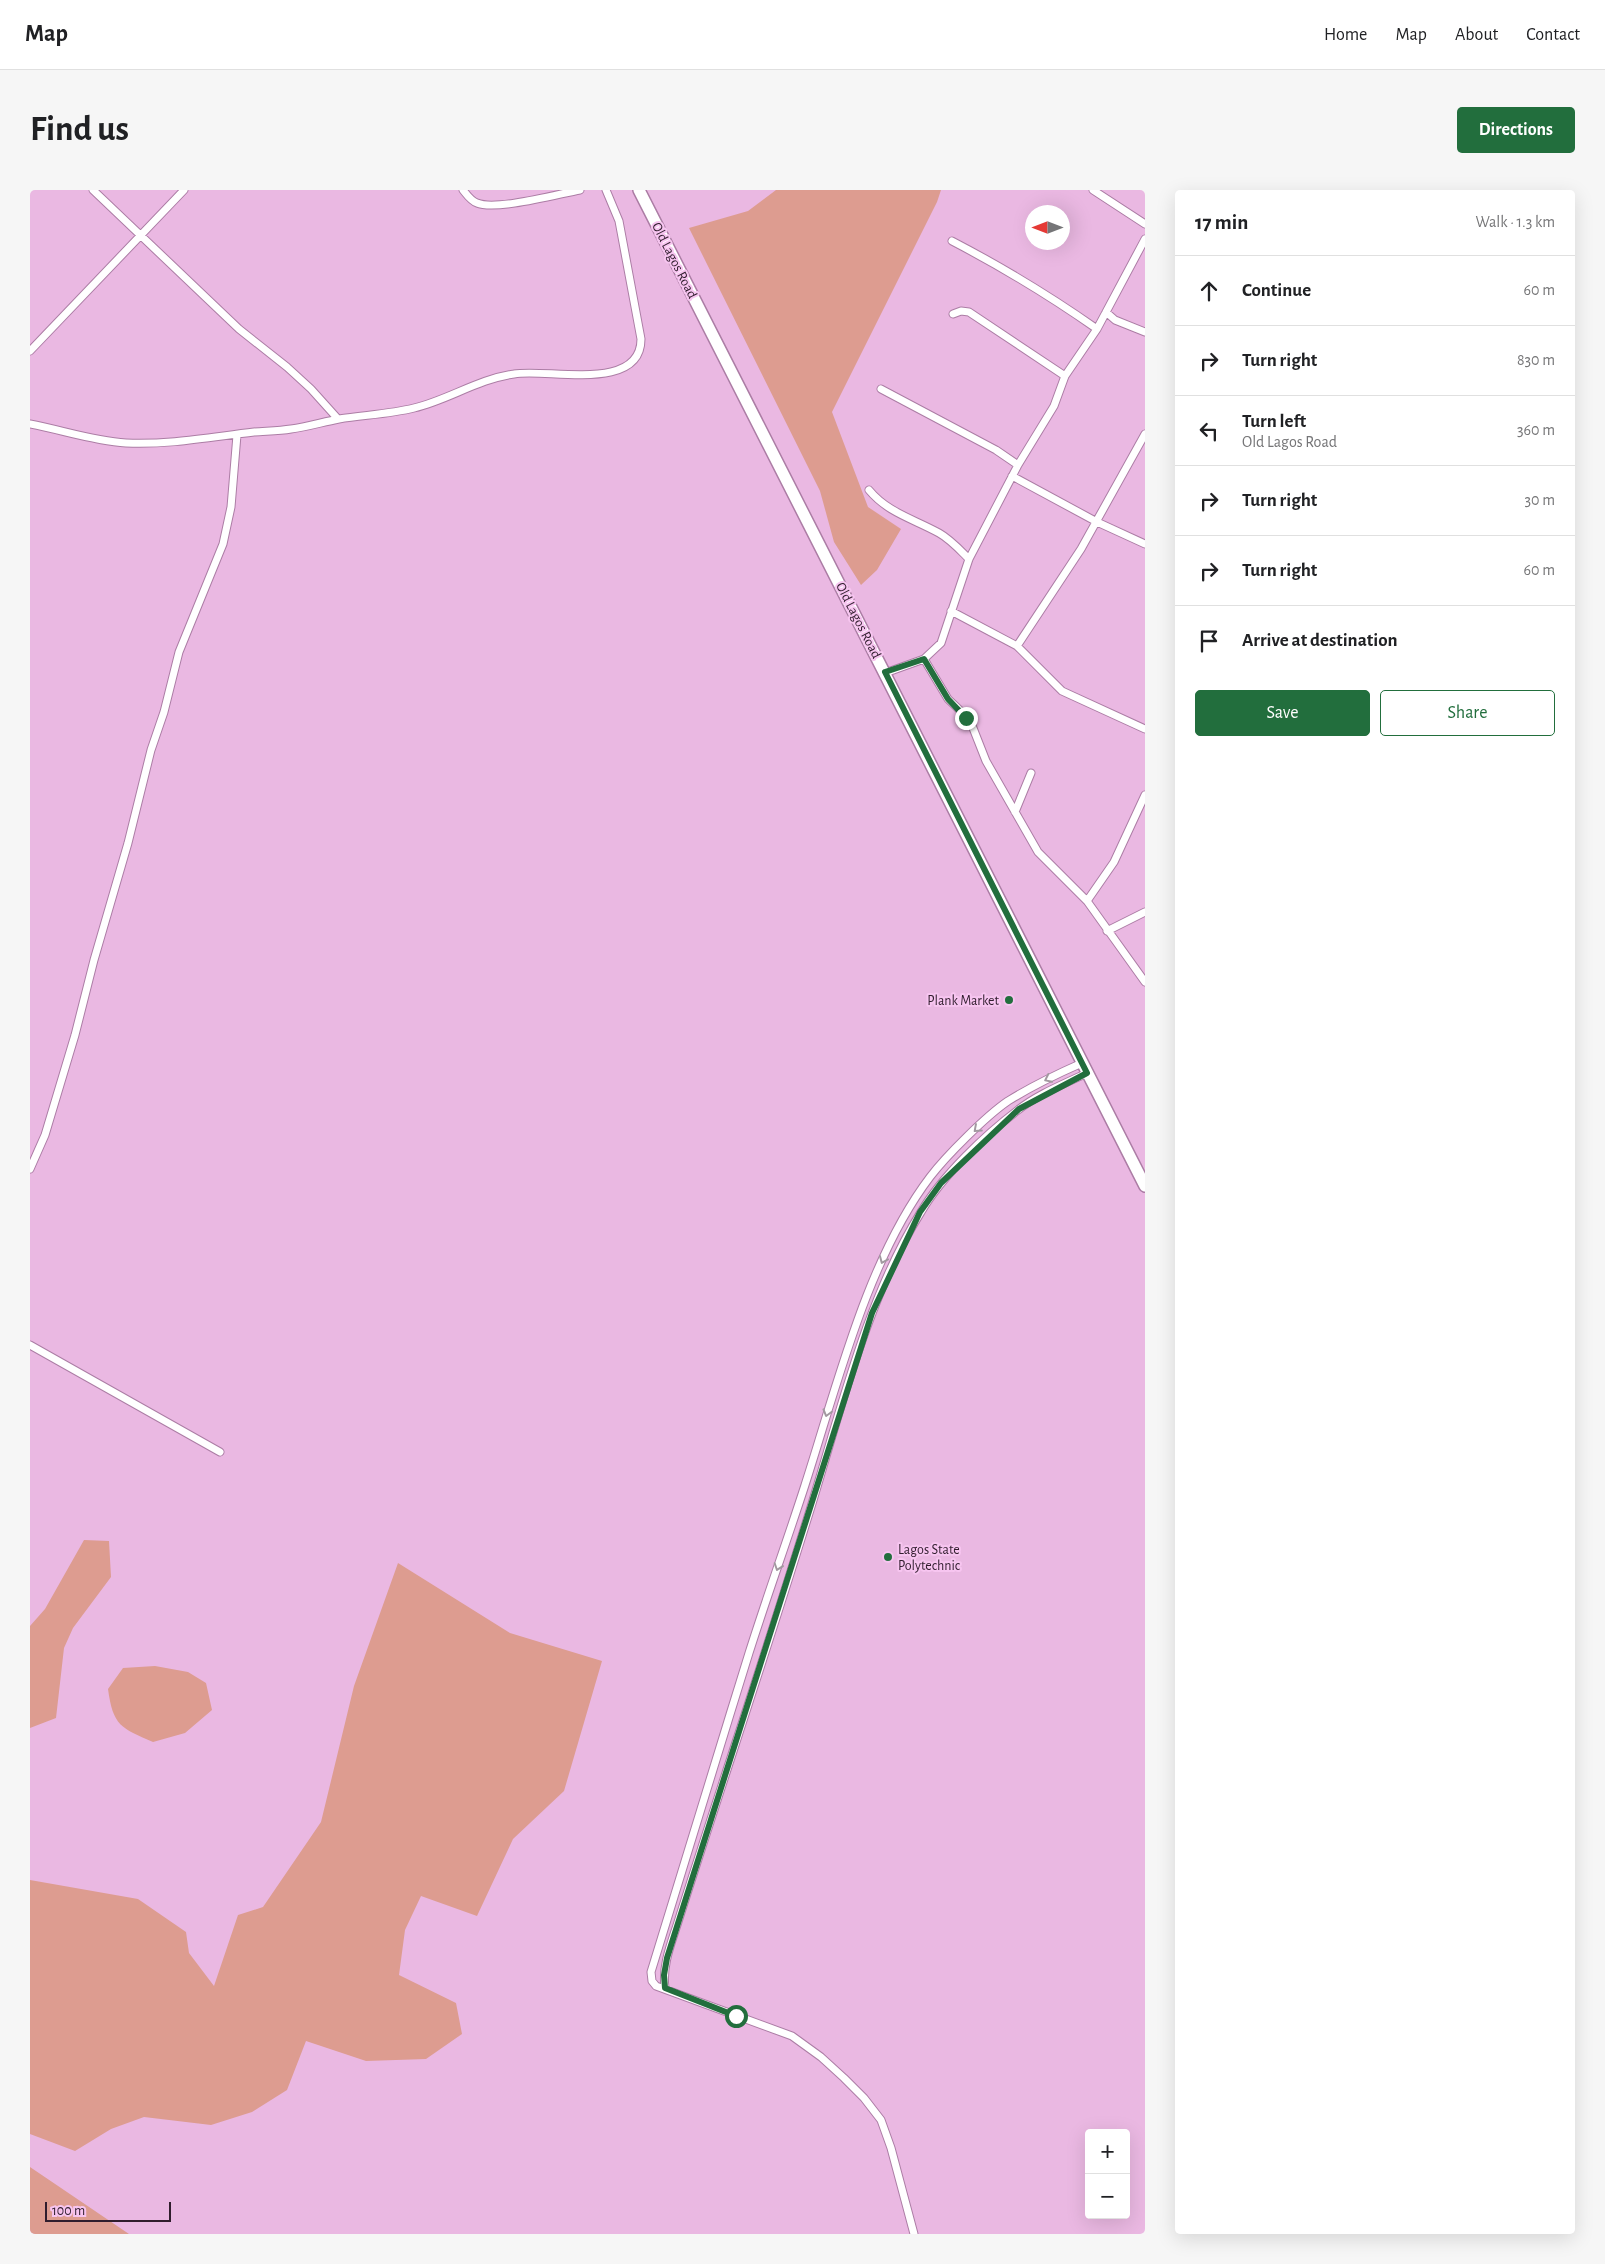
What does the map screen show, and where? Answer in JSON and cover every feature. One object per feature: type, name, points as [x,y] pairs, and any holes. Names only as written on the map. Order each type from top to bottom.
[{"type":"main road","name":"Old Lagos Road","points":[[639,190],[1145,1186]]},
{"type":"street","points":[[93,190],[239,329],[288,367],[338,419]]},
{"type":"street","points":[[30,351],[184,190]]},
{"type":"street","points":[[463,190],[471,199],[488,206],[580,190]]},
{"type":"street","points":[[30,424],[87,438],[125,443],[170,442],[237,436],[292,429],[338,419],[402,410],[427,404],[476,384],[514,374],[601,374],[628,365],[641,350],[641,339],[619,222],[606,190]]},
{"type":"street","points":[[1093,190],[1145,224]]},
{"type":"street","points":[[885,672],[924,659],[940,643],[968,559],[1018,465],[1054,406],[1066,376],[1097,329],[1145,239]]},
{"type":"street","points":[[952,241],[1001,266],[1047,294],[1097,329]]},
{"type":"street","points":[[953,314],[961,311],[969,312],[1066,376]]},
{"type":"street","points":[[1106,312],[1116,320],[1145,332]]},
{"type":"street","points":[[881,389],[988,446],[1018,465]]},
{"type":"street","points":[[1017,646],[1097,522],[1145,434]]},
{"type":"street","points":[[30,1169],[45,1135],[75,1035],[179,652],[223,544],[231,507],[237,436]]},
{"type":"street","points":[[1012,476],[1097,522],[1145,544]]},
{"type":"street","points":[[870,490],[886,507],[950,540],[968,559]]},
{"type":"street","points":[[950,612],[1017,646],[1062,691],[1145,729]]},
{"type":"street","points":[[924,659],[948,699],[973,728],[986,761],[1038,852],[1087,902],[1145,982]]},
{"type":"street","points":[[1015,812],[1031,773]]},
{"type":"street","points":[[1087,902],[1114,862],[1145,795]]},
{"type":"street","points":[[1107,931],[1145,912]]},
{"type":"street","points":[[914,2234],[891,2148],[881,2120],[864,2098],[844,2078],[821,2057],[792,2036],[656,1986],[652,1981],[651,1972],[749,1652],[831,1400],[862,1311],[888,1249],[910,1206],[931,1176],[967,1138],[1007,1102],[1044,1081],[1085,1068]]},
{"type":"street","points":[[665,1988],[665,1967],[678,1922],[807,1520],[851,1376],[872,1313],[899,1253],[920,1212],[941,1183],[976,1148],[1019,1109],[1085,1068]]},
{"type":"street","points":[[30,1346],[220,1452]]},
{"type":"shaded area","points":[[776,190],[941,190],[937,202],[832,412],[868,507],[901,529],[877,570],[861,585],[834,542],[820,491],[689,228],[748,211]]},
{"type":"shaded area","points":[[84,1540],[109,1541],[111,1577],[73,1628],[64,1648],[56,1718],[30,1728],[30,1626],[45,1609]]},
{"type":"shaded area","points":[[398,1563],[510,1633],[602,1661],[564,1791],[513,1839],[477,1916],[421,1896],[405,1930],[399,1975],[456,2003],[462,2034],[426,2059],[366,2061],[306,2041],[287,2090],[252,2112],[211,2125],[144,2117],[111,2129],[75,2151],[30,2134],[30,1880],[138,1899],[186,1932],[189,1953],[214,1986],[238,1915],[263,1907],[321,1822],[354,1686]]},
{"type":"shaded area","points":[[155,1666],[188,1672],[206,1683],[212,1710],[185,1733],[153,1742],[133,1733],[120,1724],[113,1711],[108,1689],[123,1668]]},
{"type":"shaded area","points":[[30,2167],[129,2234],[30,2234]]},
{"type":"place","name":"Plank Market","points":[[1009,1000]]},
{"type":"place","name":"Lagos State Polytechnic","points":[[888,1557]]},
{"type":"route","points":[[736,2016],[665,1988],[664,1975],[667,1958],[872,1313],[920,1212],[941,1183],[1019,1109],[1087,1073],[885,672],[924,659],[948,699],[966,718]]}]
